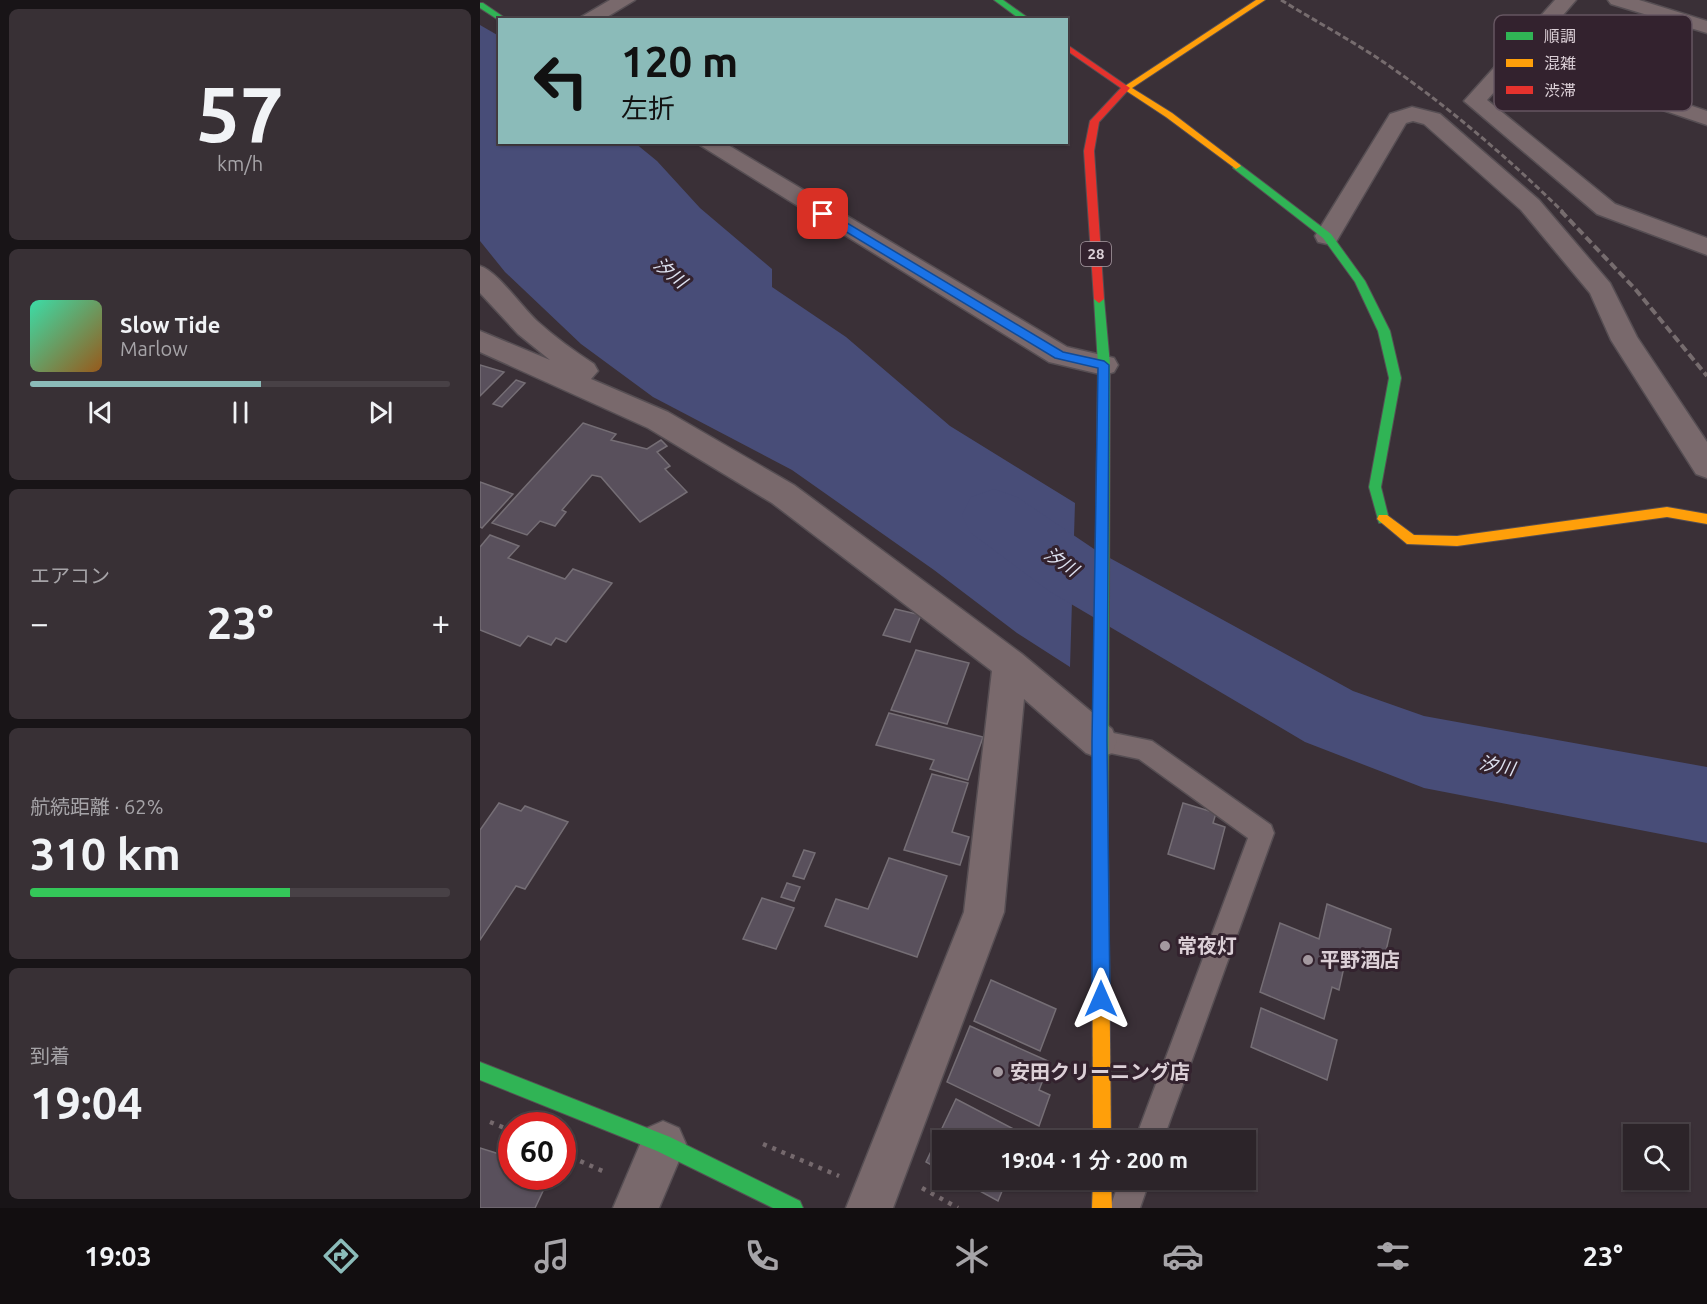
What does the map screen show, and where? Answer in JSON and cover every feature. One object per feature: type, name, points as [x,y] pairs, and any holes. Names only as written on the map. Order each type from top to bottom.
[{"type":"street","points":[[590,18],[625,0]]},
{"type":"street","points":[[998,0],[1024,18]]},
{"type":"street","points":[[1126,88],[1261,0]]},
{"type":"street","points":[[1552,15],[1566,0]]},
{"type":"street","points":[[1618,0],[1667,15]]},
{"type":"street","points":[[480,5],[501,18]]},
{"type":"street","points":[[1692,22],[1707,27]]},
{"type":"street","points":[[1068,47],[1169,115],[1327,236],[1360,281],[1384,331],[1395,378],[1375,486],[1382,518],[1412,540],[1458,541],[1667,512],[1707,519]]},
{"type":"street","points":[[1494,79],[1474,101],[1606,209],[1707,247]]},
{"type":"street","name":"28","points":[[1102,1130],[1099,728],[1104,365],[1089,151],[1095,121],[1126,88]]},
{"type":"street","points":[[1689,111],[1707,117]]},
{"type":"street","points":[[1327,236],[1398,119],[1412,114],[1432,119],[1530,205],[1601,290],[1625,340],[1707,466]]},
{"type":"street","points":[[709,144],[1059,355],[1104,365]]},
{"type":"street","points":[[480,275],[519,322],[555,352],[658,420],[783,494],[1010,665],[1099,728]]},
{"type":"street","points":[[480,341],[658,420]]},
{"type":"street","points":[[869,1208],[879,1188],[984,912],[1010,665]]},
{"type":"street","points":[[480,1071],[663,1144],[793,1208]]},
{"type":"street","points":[[636,1208],[663,1144]]},
{"type":"street","points":[[1102,1190],[1102,1208]]},
{"type":"lane","points":[[1099,728],[1144,749],[1262,833],[1153,1130]]},
{"type":"lane","points":[[1125,1208],[1131,1190]]},
{"type":"path","points":[[480,1117],[498,1125]]},
{"type":"water","points":[[480,25],[498,35],[498,144],[636,144],[657,161],[700,208],[772,269],[772,287],[846,337],[950,426],[1075,503],[1070,667],[1017,633],[934,570],[792,470],[653,397],[581,344],[505,272],[480,241]]},
{"type":"building","points":[[480,365],[504,372],[480,396]]},
{"type":"building","points":[[516,380],[525,383],[502,407],[493,404]]},
{"type":"building","points":[[583,423],[616,434],[611,440],[647,449],[661,440],[667,446],[657,452],[670,466],[665,469],[687,492],[640,522],[601,477],[592,475],[562,510],[566,512],[555,526],[540,521],[527,535],[492,523]]},
{"type":"building","points":[[480,482],[513,494],[482,528],[480,527]]},
{"type":"building","points":[[490,535],[519,546],[508,558],[565,579],[573,569],[612,583],[566,642],[556,638],[551,645],[528,636],[520,646],[480,630],[480,547]]},
{"type":"building","points":[[895,609],[921,615],[910,642],[883,635]]},
{"type":"building","points":[[916,650],[969,663],[947,724],[891,710]]},
{"type":"building","points":[[889,713],[983,737],[968,780],[930,769],[934,760],[876,745]]},
{"type":"building","points":[[932,774],[968,783],[952,832],[969,837],[960,865],[904,850]]},
{"type":"building","points":[[499,803],[521,811],[525,806],[568,822],[525,889],[516,886],[480,940],[480,830]]},
{"type":"building","points":[[1183,803],[1216,813],[1213,823],[1225,827],[1214,869],[1168,854]]},
{"type":"building","points":[[804,850],[815,853],[804,879],[793,876]]},
{"type":"building","points":[[889,858],[947,876],[917,957],[825,926],[836,899],[868,909]]},
{"type":"building","points":[[787,883],[800,887],[794,901],[781,897]]},
{"type":"building","points":[[762,898],[794,908],[776,949],[743,939]]},
{"type":"building","name":"平野酒店","points":[[1327,904],[1391,929],[1382,968],[1347,953],[1339,990],[1332,987],[1324,1019],[1260,992],[1280,923],[1319,939]]},
{"type":"building","points":[[991,980],[1056,1009],[1040,1051],[974,1021]]},
{"type":"building","points":[[1261,1008],[1337,1040],[1327,1080],[1251,1047]]},
{"type":"building","name":"安田クリーニング店","points":[[970,1026],[1050,1062],[1039,1090],[1050,1095],[1039,1126],[947,1082]]},
{"type":"building","points":[[956,1099],[1015,1130],[941,1130]]},
{"type":"building","points":[[480,1148],[498,1154],[498,1190],[543,1190],[535,1208],[480,1208]]},
{"type":"building","points":[[932,1149],[932,1165],[926,1162]]},
{"type":"building","points":[[978,1190],[1002,1190],[998,1201]]},
{"type":"waterway","name":"汐川","points":[[994,515],[1073,571],[1331,718],[1424,752],[1707,805]]},
{"type":"railway","points":[[1281,0],[1376,57],[1425,92],[1496,150],[1563,212]]},
{"type":"railway","points":[[1561,211],[1636,290],[1707,376]]},
{"type":"traffic: fast","points":[[998,0],[1024,18]]},
{"type":"traffic: fast","points":[[480,5],[501,18]]},
{"type":"traffic: fast","points":[[1236,166],[1327,236],[1360,281],[1384,331],[1395,378],[1375,487],[1383,519]]},
{"type":"traffic: fast","points":[[1099,299],[1104,365],[1100,838]]},
{"type":"traffic: fast","points":[[480,1071],[663,1144],[793,1208]]},
{"type":"traffic: slow","points":[[1236,166],[1169,115],[1126,88],[1261,0]]},
{"type":"traffic: slow","points":[[1383,519],[1412,540],[1457,541],[1667,512],[1707,519]]},
{"type":"traffic: slow","points":[[1100,838],[1102,1130]]},
{"type":"traffic: slow","points":[[1102,1190],[1102,1208]]},
{"type":"traffic: jam","points":[[1068,47],[1126,88],[1095,121],[1089,151],[1099,299]]},
{"type":"place","name":"常夜灯","points":[[1165,946]]},
{"type":"place","name":"平野酒店","points":[[1308,960]]},
{"type":"place","name":"安田クリーニング店","points":[[998,1072]]},
{"type":"route","points":[[823,214],[1059,355],[1104,365],[1099,741],[1101,999]]}]
